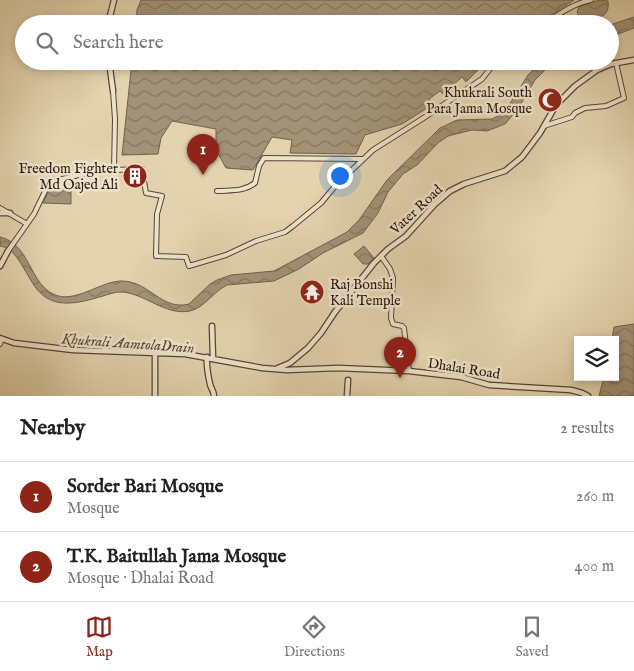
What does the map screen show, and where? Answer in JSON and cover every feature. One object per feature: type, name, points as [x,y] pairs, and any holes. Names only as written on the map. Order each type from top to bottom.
[{"type":"street","points":[[110,15],[114,0]]},
{"type":"street","points":[[558,15],[591,0]]},
{"type":"street","name":"Vater Road","points":[[619,62],[634,60]]},
{"type":"street","points":[[110,70],[115,119],[114,170]]},
{"type":"street","points":[[0,266],[27,224],[48,185],[58,180],[87,172],[142,169],[146,193],[162,196],[157,214],[156,256],[186,257],[189,266],[226,255],[256,241],[285,232],[306,216],[373,150],[482,79],[489,70]]},
{"type":"street","name":"Vater Road","points":[[276,368],[290,363],[308,348],[321,333],[334,312],[381,256],[406,236],[435,204],[450,191],[486,176],[498,174],[512,166],[522,157],[556,105],[575,86],[597,70]]},
{"type":"street","points":[[544,126],[572,117],[575,113],[585,108],[606,106],[624,98],[618,70]]},
{"type":"street","points":[[217,191],[237,190],[255,184],[259,166],[264,158],[362,159]]},
{"type":"street","points":[[0,208],[27,224]]},
{"type":"street","points":[[0,213],[10,213]]},
{"type":"street","points":[[381,256],[390,269],[393,278],[392,324],[404,328],[409,372]]},
{"type":"street","points":[[212,326],[210,358],[206,366],[210,387],[214,392],[214,396]]},
{"type":"street","name":"Dhalai Road","points":[[1,340],[37,347],[121,353],[185,354],[250,367],[287,370],[338,368],[409,372],[461,377],[494,385],[571,390],[588,396]]},
{"type":"street","points":[[155,354],[155,396]]},
{"type":"street","points":[[347,396],[348,380]]},
{"type":"water","points":[[141,0],[574,0],[551,15],[137,15]]},
{"type":"water","points":[[599,0],[608,1],[608,9],[604,15],[579,15],[577,12],[579,7]]},
{"type":"water","points":[[634,17],[634,28],[619,34],[619,22]]},
{"type":"water","points":[[131,70],[478,70],[466,82],[462,77],[453,85],[453,91],[446,97],[440,91],[429,99],[432,105],[402,124],[365,135],[356,154],[290,153],[292,140],[272,137],[253,170],[226,168],[216,150],[216,129],[172,121],[161,138],[158,154],[122,155]]},
{"type":"water","points":[[533,70],[545,70],[535,80],[518,109],[505,124],[487,131],[472,130],[448,136],[438,143],[417,165],[403,174],[388,192],[378,213],[363,233],[274,281],[227,285],[204,303],[190,311],[172,310],[130,293],[121,292],[75,303],[53,301],[40,293],[34,286],[14,254],[0,246],[0,237],[18,247],[45,288],[61,297],[79,294],[106,284],[123,281],[141,286],[171,304],[189,304],[210,284],[217,280],[231,275],[274,271],[347,232],[359,220],[387,180],[440,128],[457,120],[492,119],[500,115],[511,102]]},
{"type":"water","points":[[50,188],[71,189],[71,204],[43,203]]},
{"type":"water","points":[[364,246],[374,258],[368,264],[363,264],[354,254]]},
{"type":"water","points":[[634,324],[634,396],[599,396],[603,381],[619,381],[619,336],[613,336],[614,327]]},
{"type":"place","name":"Khukrali South Para Jama Mosque","points":[[550,100]]},
{"type":"place","name":"Sorder Bari Mosque","points":[[203,175]]},
{"type":"place","name":"Freedom Fighter Md Oajed Ali","points":[[135,176]]},
{"type":"place","name":"Raj Bonshi Kali Temple","points":[[312,292]]},
{"type":"place","name":"T.K. Baitullah Jama Mosque","points":[[400,378]]},
{"type":"water label","name":"Khukrali AamtolaDrain","points":[[128,343]]}]
